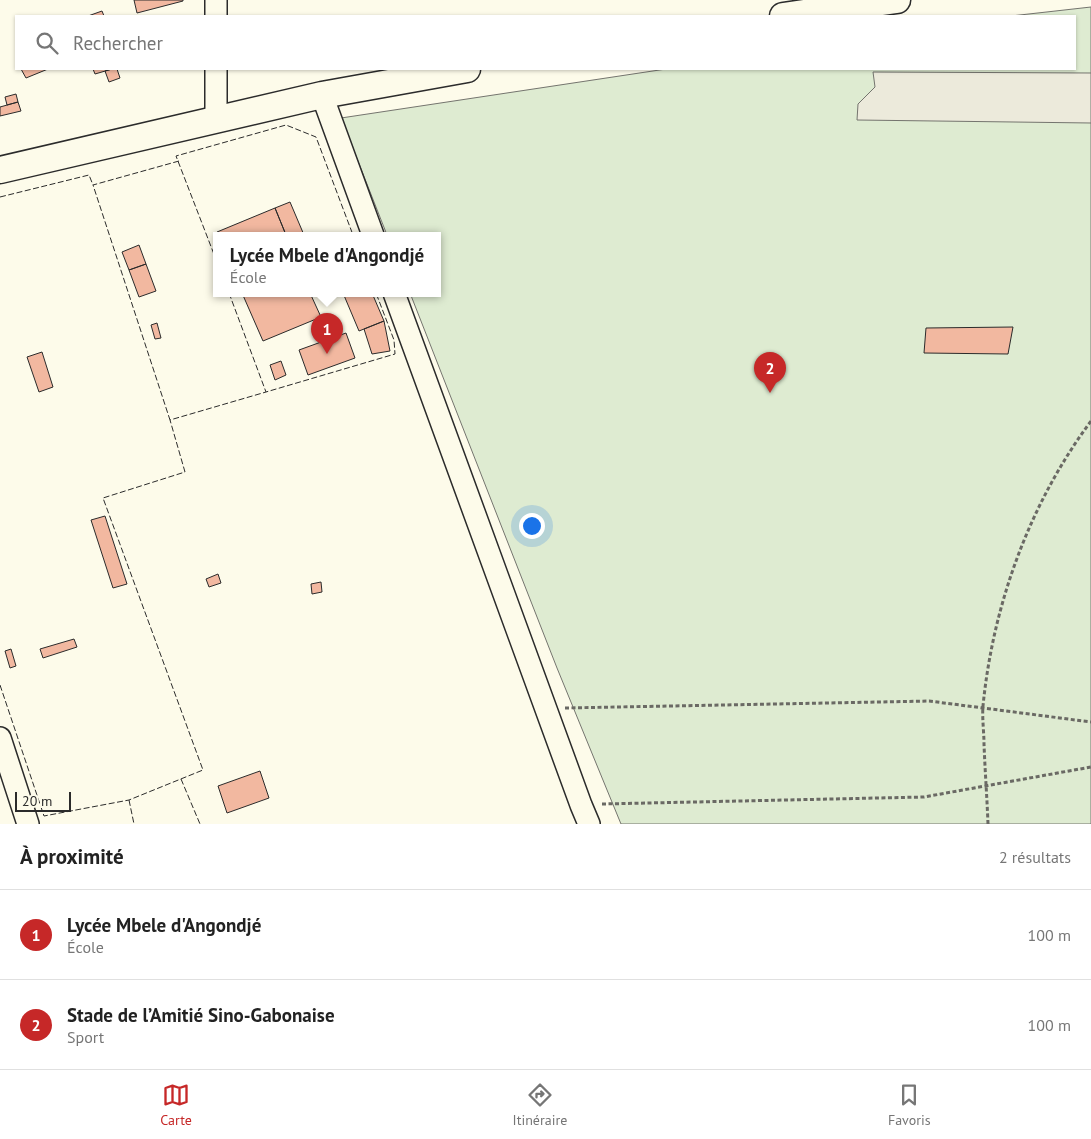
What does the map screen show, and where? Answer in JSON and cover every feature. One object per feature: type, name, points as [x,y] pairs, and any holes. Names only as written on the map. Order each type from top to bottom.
[{"type":"main road","points":[[790,15],[897,0]]},
{"type":"main road","points":[[0,170],[322,96],[463,70]]},
{"type":"street","points":[[216,0],[216,15]]},
{"type":"street","points":[[216,70],[216,120]]},
{"type":"street","points":[[322,96],[373,232]]},
{"type":"street","points":[[395,297],[585,814]]},
{"type":"street","points":[[0,738],[28,824]]},
{"type":"path","points":[[988,824],[983,708],[993,638],[1012,570],[1039,505],[1074,444],[1091,421]]},
{"type":"path","points":[[546,708],[928,701],[1091,722]]},
{"type":"path","points":[[585,814],[924,797],[1091,767]]},
{"type":"green space","points":[[1091,7],[1091,824],[621,824],[557,668],[412,297],[441,297],[441,232],[386,232],[341,118],[659,70],[1076,70],[1076,15],[1020,15]]},
{"type":"shaded area","points":[[873,72],[1091,73],[1091,123],[857,120],[858,104],[875,87]]},
{"type":"building","points":[[134,0],[183,0],[183,1],[137,13]]},
{"type":"building","points":[[102,11],[104,15],[91,15]]},
{"type":"building","points":[[22,70],[46,70],[26,78]]},
{"type":"building","points":[[93,70],[109,70],[95,74]]},
{"type":"building","points":[[117,70],[120,78],[109,82],[105,71]]},
{"type":"building","points":[[16,94],[18,102],[7,105],[5,97]]},
{"type":"building","points":[[18,102],[21,111],[0,116],[0,107]]},
{"type":"building","points":[[290,202],[303,232],[285,232],[275,208]]},
{"type":"building","points":[[275,208],[285,232],[217,232]]},
{"type":"building","points":[[139,245],[146,264],[129,270],[122,252]]},
{"type":"building","points":[[146,264],[156,291],[139,297],[129,270]]},
{"type":"building","points":[[244,297],[312,297],[321,317],[263,341]]},
{"type":"building","points":[[345,297],[374,297],[384,321],[359,331]]},
{"type":"building","points":[[384,321],[390,351],[372,354],[364,329]]},
{"type":"building","points":[[157,323],[161,338],[155,339],[151,325]]},
{"type":"building","points":[[1013,327],[1008,354],[924,353],[926,328]]},
{"type":"building","points":[[346,333],[355,358],[308,375],[299,350]]},
{"type":"building","points":[[42,352],[53,387],[39,392],[27,357]]},
{"type":"building","points":[[281,361],[286,375],[275,380],[270,365]]},
{"type":"building","points":[[105,516],[127,584],[113,588],[91,520]]},
{"type":"building","points":[[218,574],[221,583],[209,587],[206,579]]},
{"type":"building","points":[[321,582],[322,592],[312,594],[311,584]]},
{"type":"building","points":[[74,639],[77,647],[43,658],[40,649]]},
{"type":"building","points":[[11,649],[16,666],[10,668],[5,651]]},
{"type":"building","points":[[260,771],[269,798],[227,813],[218,786]]},
{"type":"fence","points":[[213,252],[176,156],[286,125],[316,137],[352,232]]},
{"type":"fence","points":[[179,161],[93,185],[170,420],[266,392]]},
{"type":"fence","points":[[0,197],[89,175],[93,185]]},
{"type":"fence","points":[[230,297],[266,392],[395,354],[394,340],[378,297]]},
{"type":"fence","points":[[0,685],[44,816],[129,800],[203,770],[103,498],[185,472],[170,420]]},
{"type":"fence","points":[[181,779],[200,824]]},
{"type":"fence","points":[[129,800],[134,824]]},
{"type":"place","name":"Lycée Mbele d'Angondjé","points":[[327,354]]},
{"type":"place","name":"Stade de l’Amitié Sino-Gabonaise","points":[[770,393]]}]
